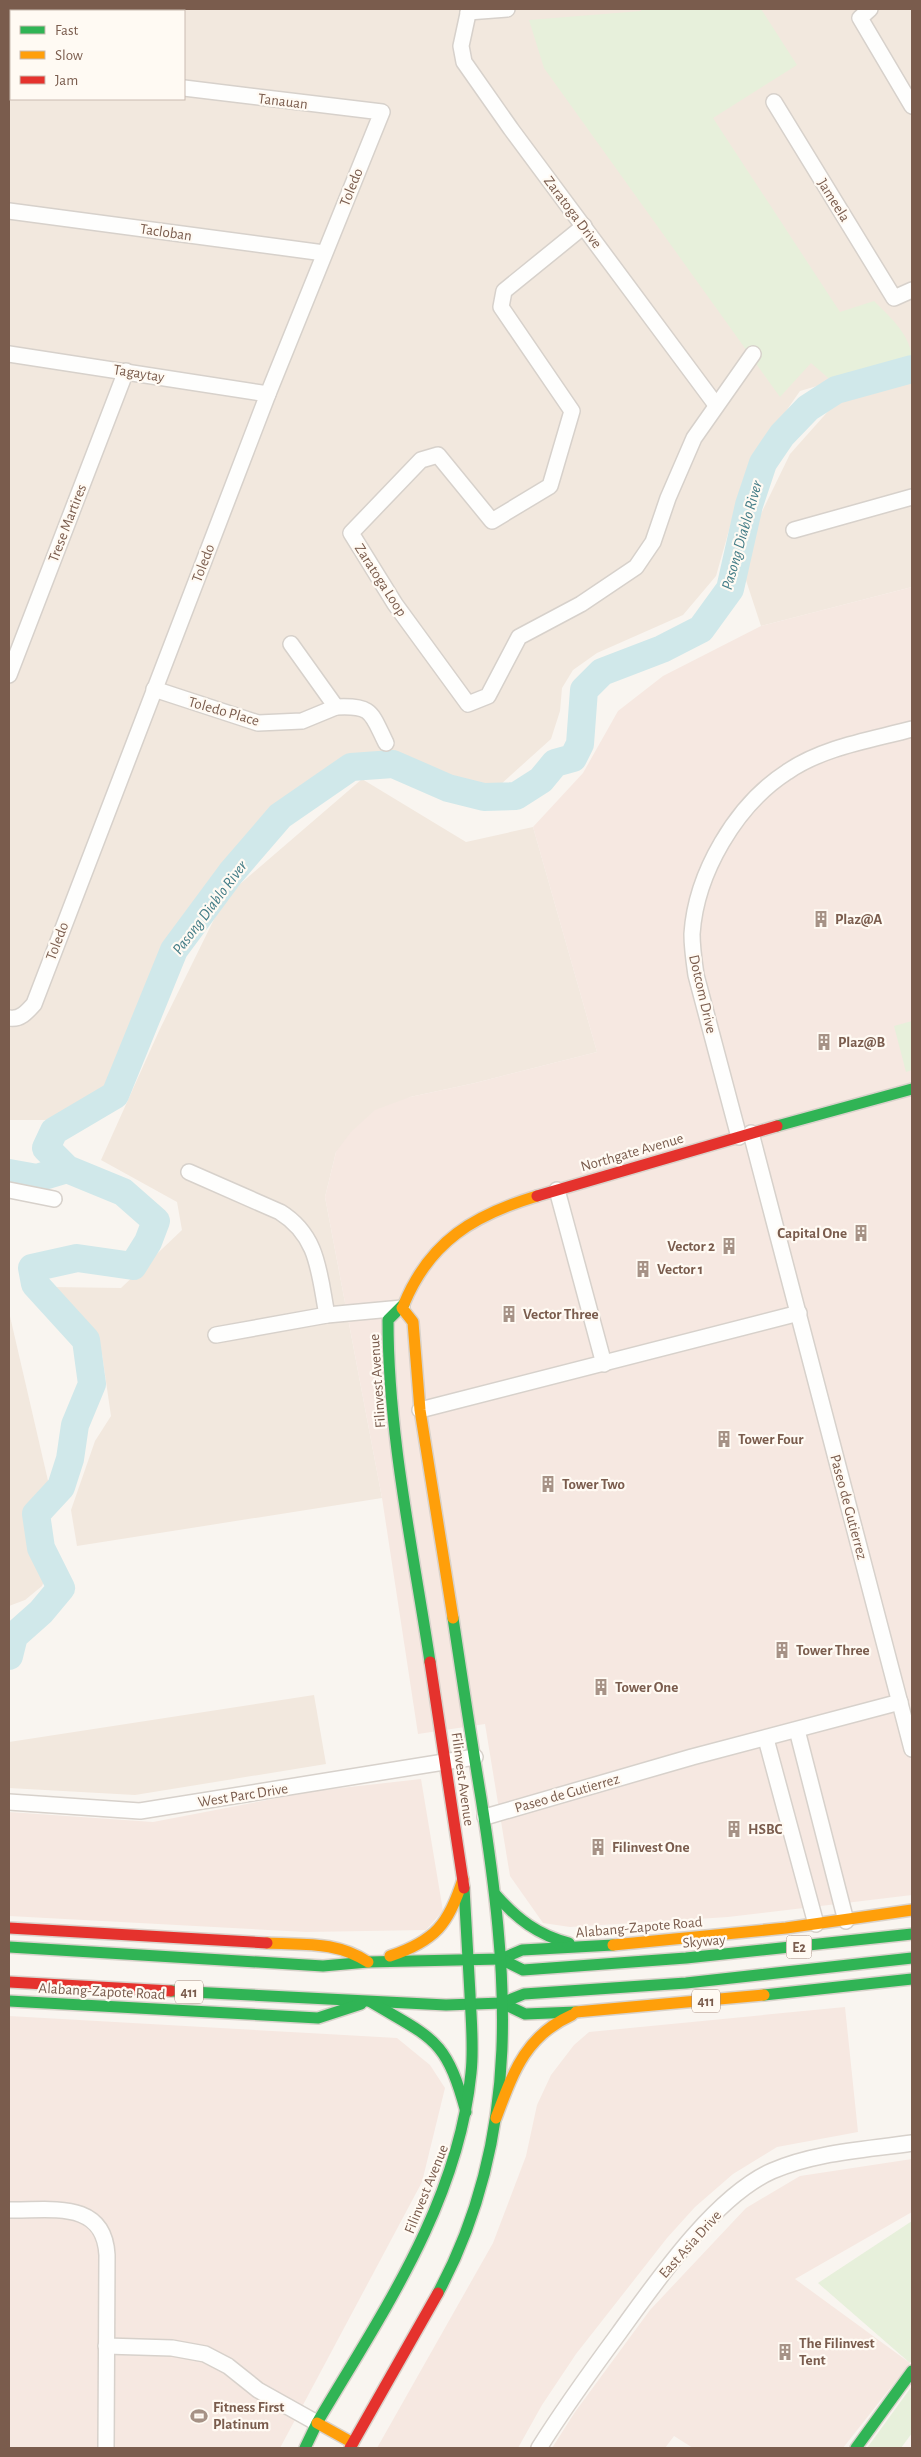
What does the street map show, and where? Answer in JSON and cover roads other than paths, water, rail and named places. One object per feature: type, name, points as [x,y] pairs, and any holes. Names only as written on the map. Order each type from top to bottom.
[{"type":"main road","name":"Northgate Avenue","points":[[402,1308],[414,1279],[434,1252],[469,1224],[503,1206],[745,1135],[912,1089]]},
{"type":"main road","name":"Filinvest Avenue","points":[[304,2448],[412,2262],[446,2186],[460,2142],[471,2073],[471,2004],[463,1879],[392,1413],[388,1367],[388,1320],[402,1308],[413,1322],[420,1410],[496,1895],[501,1959],[503,2035],[496,2118],[482,2187],[468,2229],[437,2292],[352,2446]]},
{"type":"main road","points":[[9,1928],[339,1947],[353,1952],[368,1962],[398,1953],[427,1940],[442,1928],[454,1910],[463,1879]]},
{"type":"main road","points":[[496,1895],[513,1915],[543,1936],[590,1947]]},
{"type":"main road","name":"Alabang-Zapote Road","points":[[9,1947],[323,1966],[368,1962],[501,1959],[522,1950],[590,1947],[816,1924],[912,1910]]},
{"type":"main road","name":"Skyway","points":[[501,1959],[523,1970],[696,1957],[912,1934]]},
{"type":"main road","name":"E2","points":[[502,2003],[524,1994],[696,1982],[912,1958]]},
{"type":"main road","name":"Alabang-Zapote Road","points":[[9,1982],[446,2006],[502,2003],[525,2014],[679,2004],[912,1979]]},
{"type":"main road","name":"Alabang-Zapote Road","points":[[9,2001],[318,2018],[370,2001]]},
{"type":"main road","points":[[370,2001],[423,2033],[440,2047],[454,2073],[466,2112]]},
{"type":"main road","points":[[496,2118],[515,2070],[528,2047],[541,2031],[570,2016],[591,2011]]},
{"type":"main road","points":[[856,2448],[912,2371]]},
{"type":"main road","points":[[317,2423],[352,2446]]},
{"type":"street","points":[[469,10],[507,9]]},
{"type":"street","points":[[870,9],[860,18],[912,106]]},
{"type":"street","name":"Zaratoga Drive","points":[[469,10],[461,46],[464,62],[511,129],[716,405]]},
{"type":"street","name":"Tanauan","points":[[185,88],[382,112]]},
{"type":"street","name":"Jameela","points":[[774,102],[894,298],[912,290]]},
{"type":"street","name":"Toledo","points":[[9,1018],[12,1019],[25,1014],[34,1004],[268,394],[382,112]]},
{"type":"street","name":"Tacloban","points":[[9,211],[324,253]]},
{"type":"street","name":"Zaratoga Loop","points":[[584,226],[504,291],[501,307],[572,411],[550,486],[492,521],[438,455],[421,460],[352,533],[395,604],[468,704],[488,696],[520,637],[581,604],[636,567],[653,542],[668,498],[694,438],[753,354]]},
{"type":"street","name":"Tagaytay","points":[[9,354],[126,370],[268,394]]},
{"type":"street","name":"Trese Martires","points":[[9,675],[126,370]]},
{"type":"street","points":[[794,530],[912,497]]},
{"type":"street","points":[[291,644],[336,707],[357,706],[370,712],[386,743]]},
{"type":"street","name":"Toledo Place","points":[[154,690],[258,723],[302,721],[336,707]]},
{"type":"street","name":"Dotcom Drive","points":[[745,1135],[696,975],[692,950],[697,903],[709,870],[725,836],[745,808],[787,771],[829,752],[912,729]]},
{"type":"street","name":"Paseo de Gutierrez","points":[[745,1135],[799,1312],[912,1749]]},
{"type":"street","points":[[189,1172],[272,1208],[293,1220],[308,1239],[314,1251],[326,1315]]},
{"type":"street","points":[[9,1190],[54,1199]]},
{"type":"street","points":[[557,1190],[604,1364]]},
{"type":"street","points":[[216,1335],[326,1315],[402,1308]]},
{"type":"street","points":[[420,1410],[604,1364],[799,1312]]},
{"type":"street","name":"Paseo de Gutierrez","points":[[485,1817],[692,1757],[766,1739],[900,1702]]},
{"type":"street","points":[[797,1730],[846,1920]]},
{"type":"street","points":[[766,1739],[816,1924]]},
{"type":"street","name":"West Parc Drive","points":[[9,1802],[140,1811],[475,1757]]},
{"type":"street","name":"East Asia Drive","points":[[539,2448],[562,2410],[669,2266],[697,2233],[738,2191],[770,2172],[809,2157],[912,2143]]},
{"type":"street","points":[[9,2210],[72,2212],[88,2217],[101,2228],[105,2235],[107,2255],[106,2448]]},
{"type":"street","points":[[106,2346],[172,2348],[205,2354],[228,2366],[258,2390],[317,2423]]},
{"type":"waterway","name":"Pasong Diablo River","points":[[9,1656],[14,1636],[41,1612],[61,1588],[41,1548],[36,1514],[61,1487],[70,1459],[75,1425],[92,1384],[86,1340],[35,1284],[32,1268],[77,1258],[133,1266],[148,1242],[156,1221],[123,1192],[67,1169],[46,1148],[54,1131],[115,1095],[174,950],[231,873],[280,816],[351,767],[393,764],[448,788],[484,797],[516,796],[541,780],[555,763],[573,758],[580,744],[584,690],[602,672],[662,649],[701,629],[730,589],[749,505],[763,463],[782,435],[808,408],[836,390],[912,369]]},
{"type":"waterway","points":[[9,1173],[37,1178],[67,1169]]},
{"type":"place","name":"Plaz@A","points":[[821,919]]},
{"type":"place","name":"Plaz@B","points":[[824,1042]]},
{"type":"place","name":"Capital One","points":[[861,1233]]},
{"type":"place","name":"Vector 2","points":[[729,1246]]},
{"type":"place","name":"Vector 1","points":[[643,1269]]},
{"type":"place","name":"Vector Three","points":[[509,1314]]},
{"type":"place","name":"Tower Four","points":[[724,1439]]},
{"type":"place","name":"Tower Two","points":[[548,1484]]},
{"type":"place","name":"Tower Three","points":[[782,1650]]},
{"type":"place","name":"Tower One","points":[[601,1687]]},
{"type":"place","name":"HSBC","points":[[734,1829]]},
{"type":"place","name":"Filinvest One","points":[[598,1847]]},
{"type":"place","name":"The Filinvest Tent","points":[[785,2352]]},
{"type":"place","name":"Fitness First Platinum","points":[[199,2416]]}]
